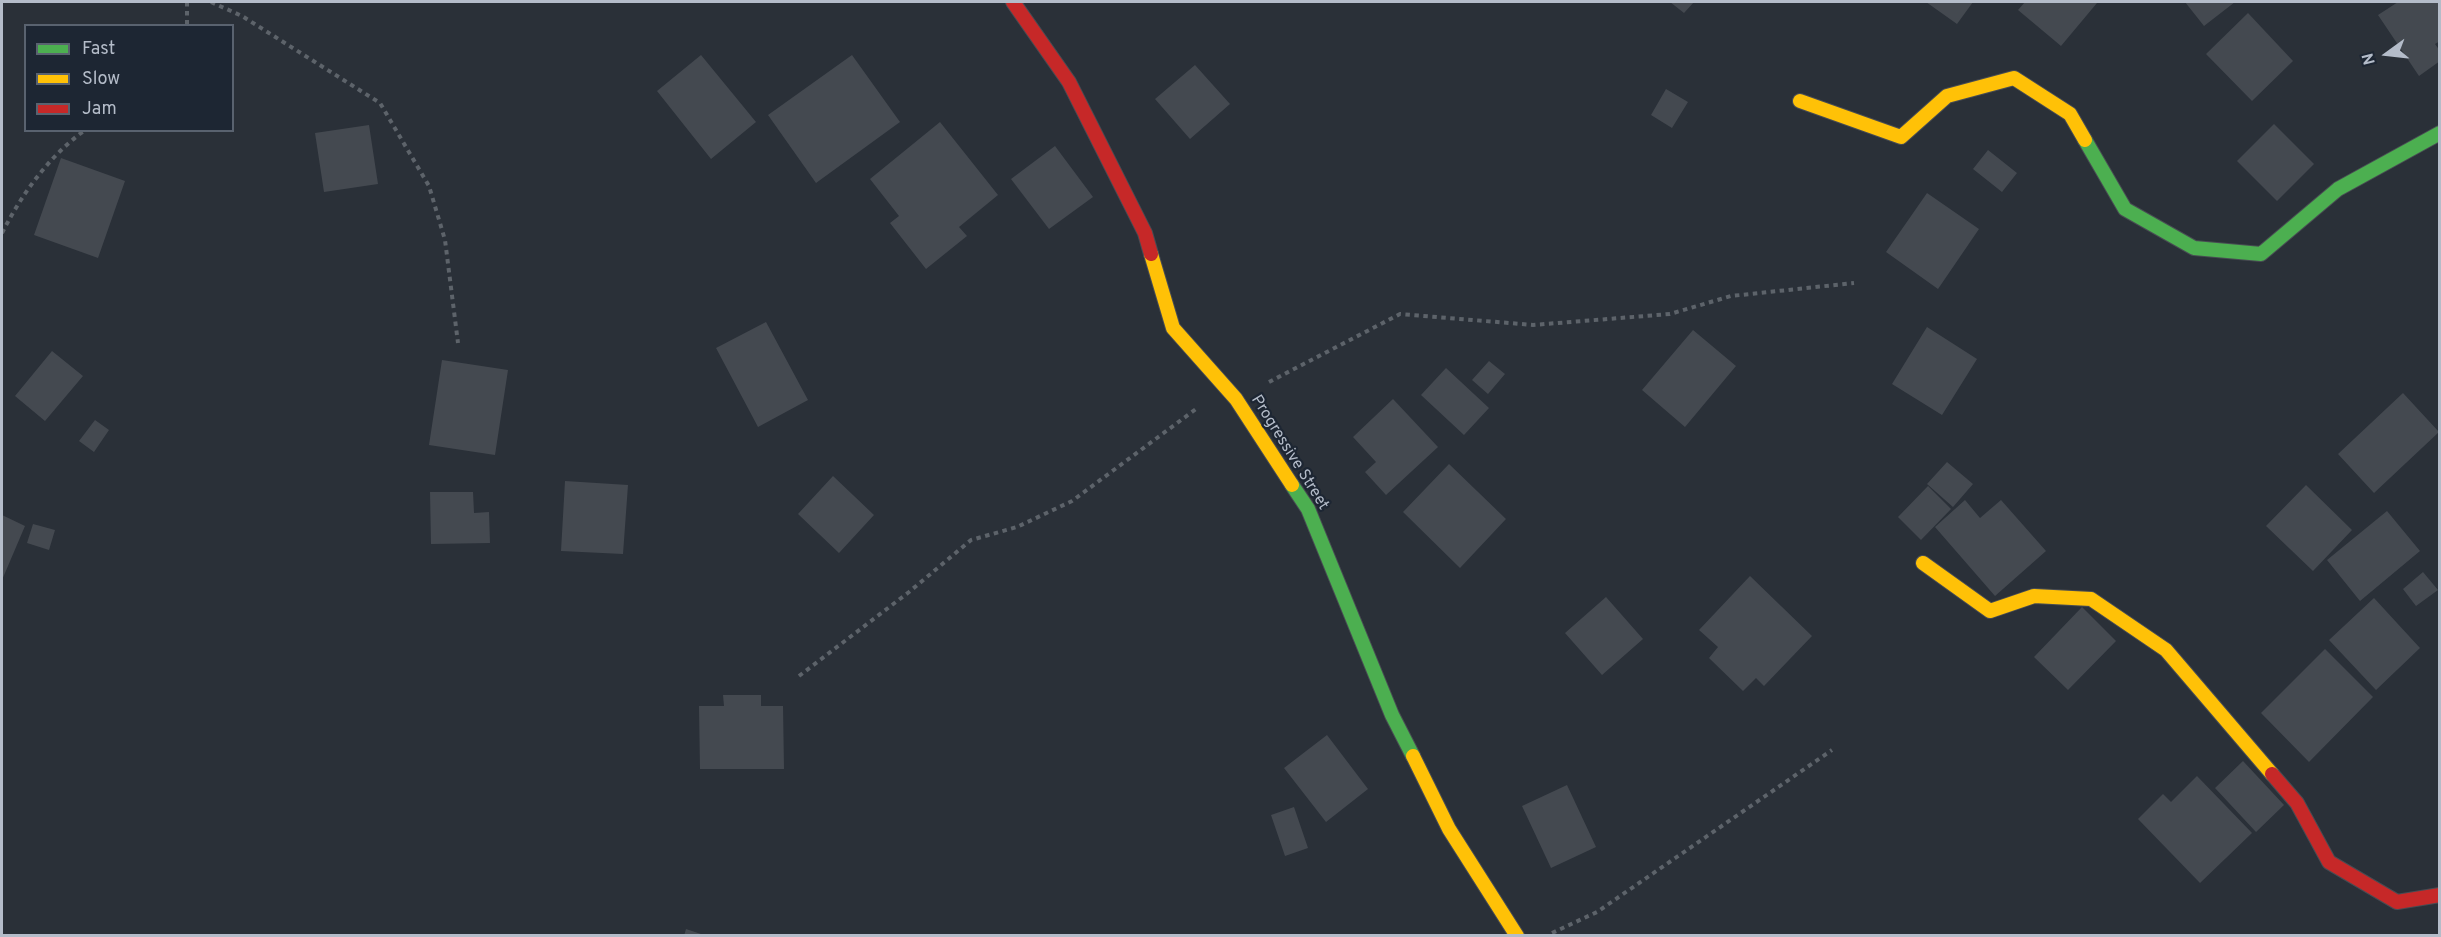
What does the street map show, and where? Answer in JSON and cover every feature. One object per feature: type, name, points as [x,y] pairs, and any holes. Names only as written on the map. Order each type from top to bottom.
[{"type":"street","name":"Progressive Street","points":[[1013,2],[1069,82],[1145,233],[1173,328],[1236,399],[1308,509],[1392,715],[1449,829],[1517,936]]},
{"type":"street","points":[[1800,101],[1901,137],[1947,96],[2014,78],[2070,114],[2125,209],[2194,248],[2261,254],[2338,189],[2439,134]]},
{"type":"street","points":[[1923,563],[1990,611],[2034,596],[2091,599],[2166,650],[2297,803],[2329,862],[2397,902],[2439,895]]},
{"type":"path","points":[[187,2],[187,24]]},
{"type":"path","points":[[211,2],[242,16],[380,103],[429,186],[445,240],[458,343]]},
{"type":"path","points":[[2,233],[26,190],[67,143],[82,132]]},
{"type":"path","points":[[1236,399],[1400,314],[1533,325],[1670,314],[1731,296],[1854,283]]},
{"type":"path","points":[[799,676],[909,592],[971,540],[1017,527],[1072,501],[1226,387]]},
{"type":"path","points":[[1546,936],[1597,912],[1832,750]]},
{"type":"building","points":[[1670,2],[1694,2],[1684,13]]},
{"type":"building","points":[[1926,2],[1973,2],[1957,24]]},
{"type":"building","points":[[2025,2],[2097,3],[2061,46],[2018,10]]},
{"type":"building","points":[[2185,2],[2235,2],[2204,26]]},
{"type":"building","points":[[2398,2],[2440,2],[2440,41],[2435,44],[2440,51],[2440,61],[2419,76],[2378,15]]},
{"type":"building","points":[[2248,13],[2293,61],[2252,101],[2206,54]]},
{"type":"building","points":[[701,55],[756,122],[711,159],[657,91]]},
{"type":"building","points":[[852,55],[900,122],[816,183],[768,115]]},
{"type":"building","points":[[1195,65],[1230,104],[1190,139],[1155,99]]},
{"type":"building","points":[[1666,89],[1688,102],[1672,128],[1651,115]]},
{"type":"building","points":[[940,122],[998,195],[959,227],[967,236],[926,269],[890,223],[899,216],[870,179]]},
{"type":"building","points":[[2274,124],[2314,164],[2277,201],[2237,161]]},
{"type":"building","points":[[369,125],[378,184],[324,192],[315,133]]},
{"type":"building","points":[[1055,146],[1093,197],[1049,229],[1011,179]]},
{"type":"building","points":[[1988,150],[2017,173],[2002,192],[1973,169]]},
{"type":"building","points":[[61,158],[125,181],[98,258],[34,235]]},
{"type":"building","points":[[1927,193],[1979,229],[1938,289],[1886,252]]},
{"type":"building","points":[[766,322],[808,400],[758,427],[716,348]]},
{"type":"building","points":[[1927,327],[1977,359],[1942,415],[1892,384]]},
{"type":"building","points":[[1693,330],[1736,366],[1685,427],[1642,390]]},
{"type":"building","points":[[52,351],[83,376],[45,421],[15,396]]},
{"type":"building","points":[[442,360],[508,370],[495,455],[429,445]]},
{"type":"building","points":[[1489,361],[1505,374],[1488,394],[1472,380]]},
{"type":"building","points":[[1446,368],[1489,408],[1464,435],[1421,395]]},
{"type":"building","points":[[2403,393],[2439,432],[2374,493],[2338,454]]},
{"type":"building","points":[[1393,399],[1438,447],[1386,495],[1365,472],[1376,462],[1353,437]]},
{"type":"building","points":[[95,420],[109,430],[94,452],[79,441]]},
{"type":"building","points":[[1947,462],[1973,484],[1953,507],[1927,484]]},
{"type":"building","points":[[1449,464],[1506,519],[1460,568],[1403,512]]},
{"type":"building","points":[[833,476],[874,515],[839,553],[798,514]]},
{"type":"building","points":[[565,481],[628,485],[623,554],[561,551]]},
{"type":"building","points":[[2306,485],[2352,530],[2313,571],[2266,526]]},
{"type":"building","points":[[1928,486],[1951,509],[1921,540],[1898,517]]},
{"type":"building","points":[[430,492],[473,492],[474,513],[489,512],[490,543],[431,544]]},
{"type":"building","points":[[1965,500],[1980,518],[2001,500],[2046,551],[1995,596],[1935,527]]},
{"type":"building","points":[[2387,511],[2420,551],[2360,601],[2327,560]]},
{"type":"building","points":[[2,515],[25,526],[2,580]]},
{"type":"building","points":[[33,524],[55,530],[49,550],[27,543]]},
{"type":"building","points":[[2423,572],[2438,590],[2416,606],[2403,589]]},
{"type":"building","points":[[1750,576],[1812,636],[1764,686],[1756,678],[1743,691],[1709,658],[1718,647],[1699,630]]},
{"type":"building","points":[[1606,597],[1643,639],[1602,675],[1565,633]]},
{"type":"building","points":[[2374,598],[2420,648],[2376,690],[2329,640]]},
{"type":"building","points":[[2082,607],[2116,641],[2068,690],[2034,657]]},
{"type":"building","points":[[2325,649],[2373,697],[2309,762],[2261,713]]},
{"type":"building","points":[[723,695],[761,695],[761,706],[783,706],[784,769],[700,769],[699,706],[724,706]]},
{"type":"building","points":[[1327,735],[1368,789],[1326,822],[1284,768]]},
{"type":"building","points":[[2243,761],[2284,805],[2256,832],[2215,788]]},
{"type":"building","points":[[2197,776],[2252,833],[2200,883],[2138,819],[2163,794],[2171,802]]},
{"type":"building","points":[[1567,785],[1596,847],[1551,868],[1522,806]]},
{"type":"building","points":[[1294,807],[1308,848],[1285,856],[1271,815]]},
{"type":"building","points":[[686,929],[704,935],[684,936]]},
{"type":"traffic: fast","points":[[2085,140],[2125,209],[2194,248],[2261,254],[2338,189],[2440,133]]},
{"type":"traffic: fast","points":[[1292,485],[1308,509],[1392,715],[1413,756]]},
{"type":"traffic: slow","points":[[1800,101],[1901,137],[1947,96],[2014,78],[2070,114],[2085,140]]},
{"type":"traffic: slow","points":[[1151,254],[1173,328],[1236,399],[1292,485]]},
{"type":"traffic: slow","points":[[1923,563],[1990,611],[2034,596],[2091,599],[2166,650],[2272,774]]},
{"type":"traffic: slow","points":[[1413,756],[1449,829],[1517,936]]},
{"type":"traffic: jam","points":[[1013,2],[1069,82],[1145,233],[1151,254]]},
{"type":"traffic: jam","points":[[2272,774],[2297,803],[2329,862],[2397,902],[2440,895]]}]
